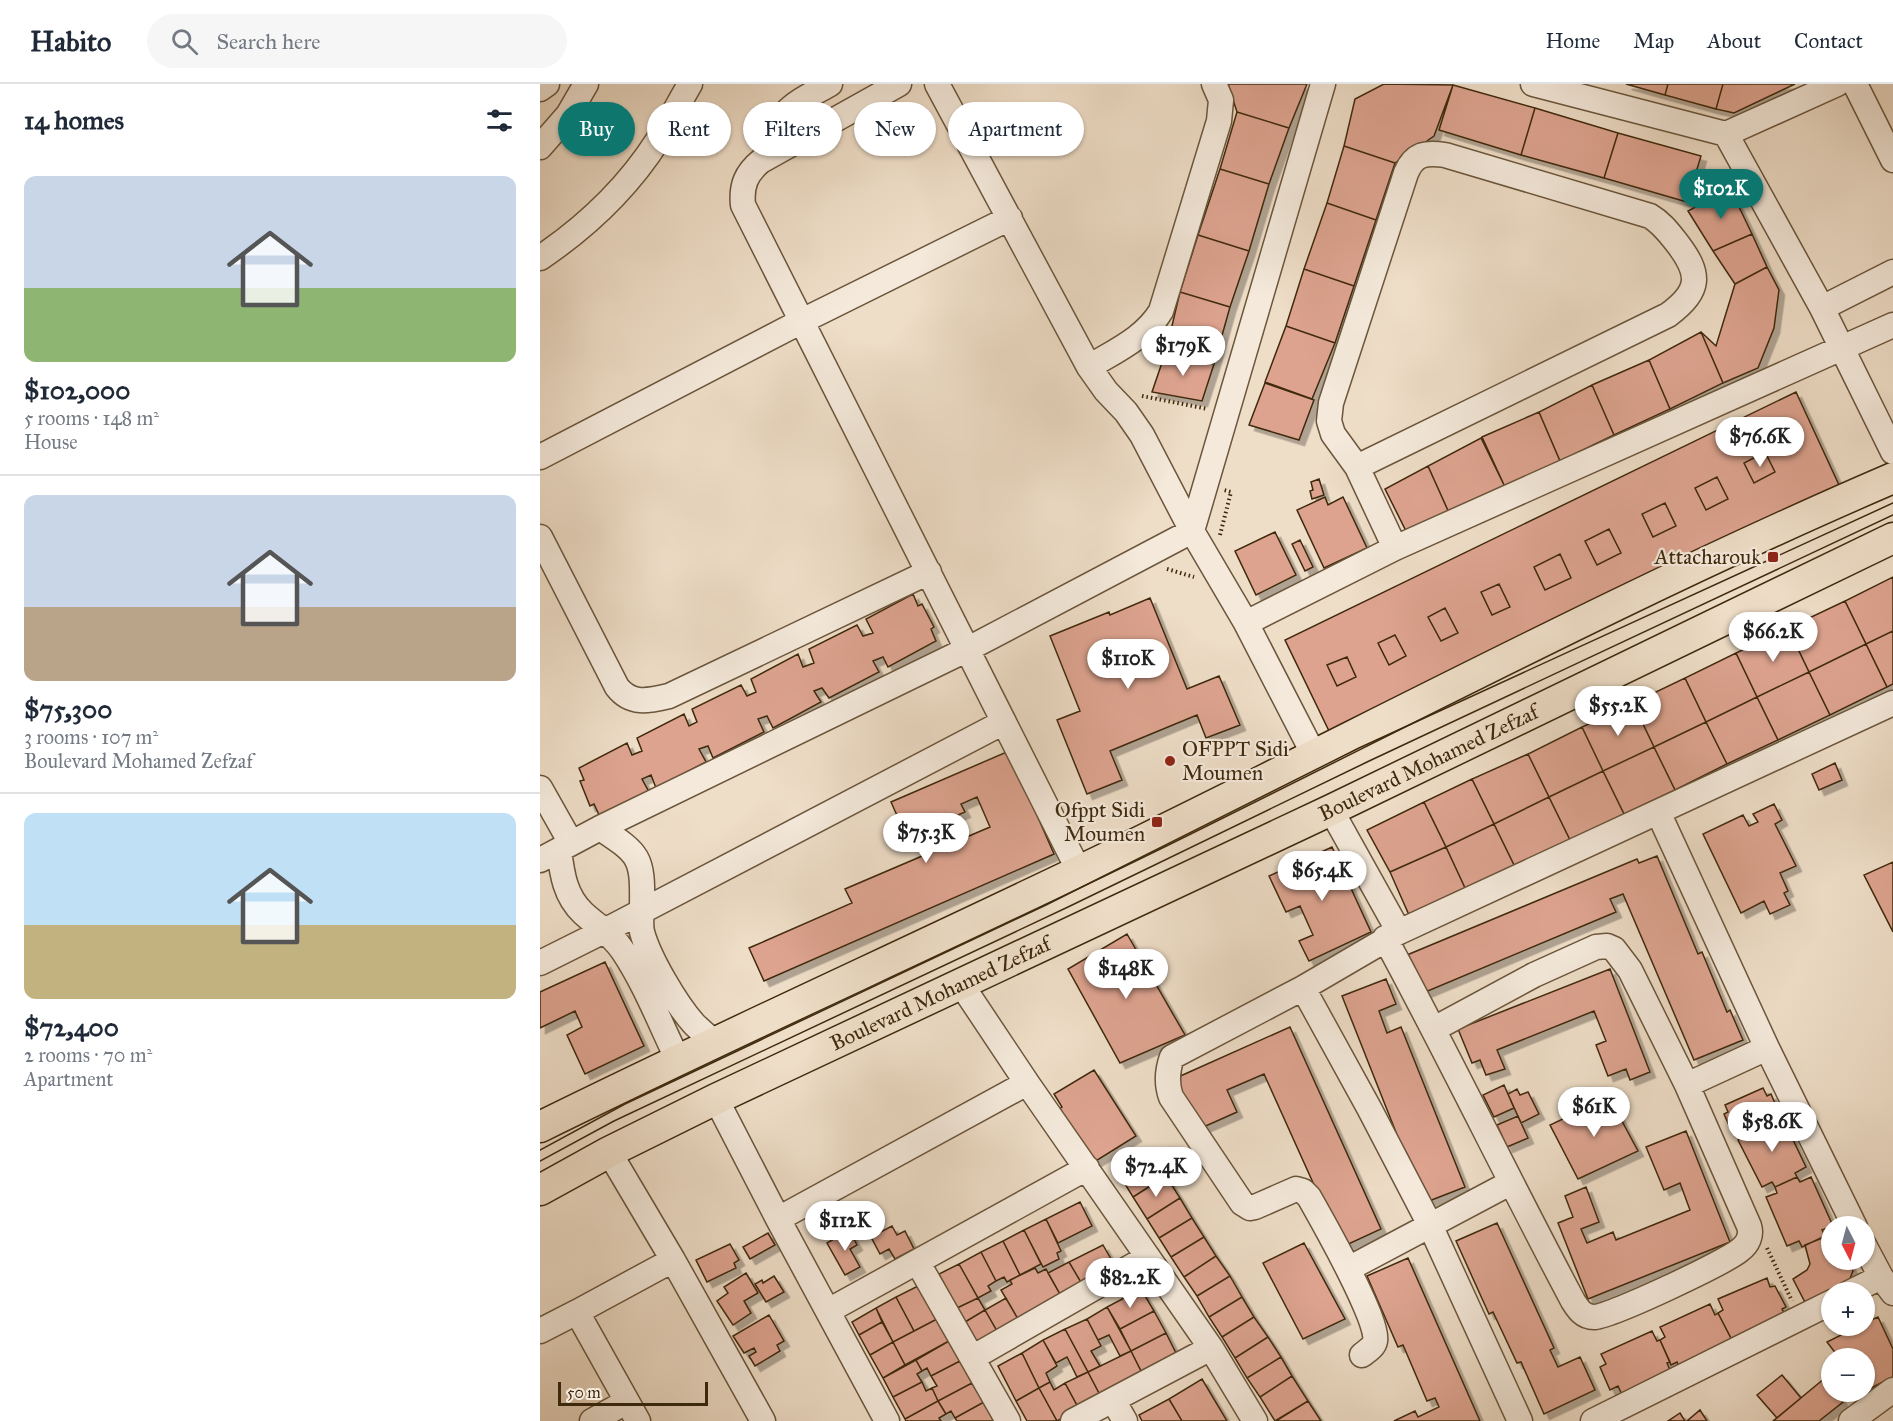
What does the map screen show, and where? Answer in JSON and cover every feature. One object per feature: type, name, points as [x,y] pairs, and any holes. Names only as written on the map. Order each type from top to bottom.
[{"type":"main road","points":[[540,1127],[677,1059],[1079,871],[1702,564],[1893,478]]},
{"type":"main road","name":"Boulevard Mohamed Zefzaf","points":[[540,1190],[609,1152],[716,1099],[1331,810],[1892,540]]},
{"type":"street","points":[[540,89],[547,84]]},
{"type":"street","points":[[540,147],[568,115],[586,84]]},
{"type":"street","points":[[540,258],[580,229],[620,189],[657,142],[690,84]]},
{"type":"street","points":[[796,102],[830,84]]},
{"type":"street","points":[[842,116],[899,84]]},
{"type":"street","points":[[937,84],[1089,367],[1142,435],[1192,531],[1246,622],[1314,755]]},
{"type":"street","points":[[1089,367],[1140,336],[1161,311],[1219,121],[1221,100],[1214,84]]},
{"type":"street","points":[[557,851],[968,649],[1192,531],[1323,84]]},
{"type":"street","points":[[1533,84],[1726,134],[1837,84]]},
{"type":"street","points":[[1855,84],[1893,160]]},
{"type":"street","points":[[1726,134],[1822,308],[1893,452]]},
{"type":"street","points":[[1357,467],[1668,315],[1679,307],[1691,291],[1694,275],[1690,260],[1663,225],[1650,216],[1444,155],[1425,153],[1413,160],[1406,173],[1329,408],[1329,421],[1333,434],[1357,467],[1395,548]]},
{"type":"street","points":[[770,156],[753,168],[747,176],[742,195],[743,205],[1079,871]]},
{"type":"street","points":[[540,457],[802,321],[1010,218]]},
{"type":"street","points":[[1822,308],[1893,272]]},
{"type":"street","points":[[1246,622],[1395,548],[1893,325]]},
{"type":"street","points":[[540,537],[617,687],[625,696],[637,700],[650,701],[669,696],[929,572]]},
{"type":"street","points":[[1362,1354],[1373,1345],[1375,1332],[1348,1269],[1309,1197],[1304,1191],[1296,1189],[1255,1207],[1250,1208],[1242,1203],[1171,1097],[1168,1088],[1168,1067],[1173,1057],[1303,988],[1392,935],[1893,702]]},
{"type":"street","points":[[540,963],[1004,722]]},
{"type":"street","points":[[540,788],[562,878],[573,901],[582,912],[606,930],[624,952],[677,1059]]},
{"type":"street","points":[[1331,810],[1392,935],[1434,1029],[1510,1183],[1581,1312],[1597,1317],[1608,1313],[1668,1287],[1742,1249],[1749,1237],[1749,1226],[1687,1085],[1630,970],[1617,951],[1607,946],[1596,947],[1533,975],[1434,1029]]},
{"type":"street","points":[[1658,812],[1767,1048],[1850,1216]]},
{"type":"street","points":[[600,828],[631,849],[637,857],[642,872],[643,934],[655,963],[684,1011],[693,1023],[714,1042]]},
{"type":"street","points":[[961,984],[1211,1348],[1255,1421]]},
{"type":"street","points":[[1303,988],[1430,1225],[1520,1421]]},
{"type":"street","points":[[1687,1085],[1767,1048]]},
{"type":"street","points":[[778,1219],[1027,1083]]},
{"type":"street","points":[[716,1099],[887,1421]]},
{"type":"street","points":[[609,1152],[673,1260],[762,1421]]},
{"type":"street","points":[[828,1311],[1087,1168]]},
{"type":"street","points":[[1348,1269],[1510,1183]]},
{"type":"street","points":[[972,1358],[1148,1257]]},
{"type":"street","points":[[540,1331],[673,1260]]},
{"type":"street","points":[[918,1263],[1008,1421]]},
{"type":"street","points":[[1875,1264],[1887,1285]]},
{"type":"street","points":[[1593,1421],[1821,1308]]},
{"type":"street","points":[[577,1312],[632,1411],[592,1421]]},
{"type":"street","points":[[1073,1421],[1211,1348]]},
{"type":"street","points":[[1851,1421],[1893,1390]]},
{"type":"street","points":[[1113,1400],[1125,1421]]},
{"type":"path","points":[[1162,569],[1176,570],[1202,581]]},
{"type":"path","points":[[1749,1237],[1764,1241],[1800,1318]]},
{"type":"building","points":[[1228,84],[1307,84],[1289,128],[1237,112]]},
{"type":"building","points":[[1384,84],[1453,85],[1434,136],[1395,163],[1344,146],[1355,99]]},
{"type":"building","points":[[1626,84],[1668,84],[1665,95]]},
{"type":"building","points":[[1668,84],[1723,84],[1716,109],[1665,95]]},
{"type":"building","points":[[1723,84],[1795,84],[1734,113],[1716,109]]},
{"type":"building","points":[[1453,85],[1535,108],[1521,155],[1439,130]]},
{"type":"building","points":[[1535,108],[1618,133],[1604,178],[1521,155]]},
{"type":"building","points":[[1237,112],[1289,128],[1269,184],[1220,169]]},
{"type":"building","points":[[1618,133],[1701,156],[1687,202],[1604,178]]},
{"type":"building","points":[[1344,146],[1395,163],[1376,220],[1327,203]]},
{"type":"building","points":[[1220,169],[1269,184],[1249,251],[1198,235]]},
{"type":"building","points":[[1730,188],[1752,234],[1713,251],[1688,211]]},
{"type":"building","points":[[1327,203],[1376,220],[1354,286],[1304,269]]},
{"type":"building","points":[[1752,234],[1767,267],[1735,284],[1713,251]]},
{"type":"building","points":[[1198,235],[1249,251],[1230,307],[1180,292]]},
{"type":"building","points":[[1767,267],[1779,290],[1774,328],[1758,368],[1723,383],[1701,332],[1716,346],[1735,284]]},
{"type":"building","points":[[1304,269],[1354,286],[1335,343],[1286,326]]},
{"type":"building","points":[[1180,292],[1230,307],[1214,364],[1166,351]]},
{"type":"building","points":[[1286,326],[1335,343],[1312,399],[1265,382]]},
{"type":"building","points":[[1701,332],[1723,383],[1670,409],[1649,360]]},
{"type":"building","points":[[1166,351],[1214,364],[1202,401],[1152,392]]},
{"type":"building","points":[[1649,360],[1670,409],[1614,435],[1592,385]]},
{"type":"building","points":[[1265,383],[1314,400],[1299,440],[1249,425]]},
{"type":"building","points":[[1592,385],[1614,435],[1560,461],[1539,412]]},
{"type":"building","points":[[1796,392],[1839,485],[1330,733],[1285,640]],"holes":[[[1765,452],[1775,472],[1754,483],[1744,463]],[[1717,477],[1728,499],[1706,510],[1695,488]],[[1665,503],[1676,526],[1653,537],[1642,514]],[[1609,529],[1621,553],[1597,565],[1585,541]],[[1560,554],[1571,578],[1545,590],[1534,567]],[[1499,584],[1510,607],[1492,615],[1481,592]],[[1445,608],[1458,633],[1441,641],[1428,617]],[[1395,635],[1406,656],[1389,665],[1378,643]],[[1347,657],[1356,677],[1337,686],[1327,665]]]},
{"type":"building","points":[[1539,412],[1560,461],[1505,487],[1482,437]]},
{"type":"building","points":[[1481,438],[1505,487],[1450,515],[1428,466]]},
{"type":"building","points":[[1765,452],[1775,472],[1754,483],[1744,463]]},
{"type":"building","points":[[1428,466],[1450,515],[1407,533],[1385,489]]},
{"type":"building","points":[[1717,477],[1728,499],[1706,510],[1695,488]]},
{"type":"building","points":[[1319,479],[1324,495],[1312,499],[1311,482]]},
{"type":"building","points":[[1325,497],[1328,505],[1343,497],[1367,548],[1324,568],[1297,510]]},
{"type":"building","points":[[1665,503],[1676,526],[1653,537],[1642,514]]},
{"type":"building","points":[[1609,529],[1621,553],[1597,565],[1585,541]]},
{"type":"building","points":[[1275,532],[1296,575],[1256,595],[1235,551]]},
{"type":"building","points":[[1300,540],[1313,567],[1305,571],[1292,544]]},
{"type":"building","points":[[1560,554],[1571,578],[1545,590],[1534,567]]},
{"type":"building","points":[[1893,577],[1893,631],[1866,644],[1845,601]]},
{"type":"building","points":[[1499,584],[1510,607],[1492,615],[1481,592]]},
{"type":"building","points":[[913,594],[918,606],[922,604],[934,627],[931,629],[936,641],[888,667],[883,657],[873,661],[879,672],[829,698],[822,688],[814,691],[821,702],[773,728],[767,716],[758,719],[764,732],[713,758],[708,746],[699,749],[706,762],[656,788],[651,775],[642,779],[649,792],[600,817],[594,804],[590,806],[580,781],[584,780],[579,768],[627,743],[632,755],[642,751],[637,738],[684,714],[689,726],[697,722],[692,709],[741,685],[747,696],[756,692],[751,679],[798,654],[803,667],[814,663],[809,649],[857,625],[863,636],[873,633],[866,619]]},
{"type":"building","points":[[1150,598],[1187,689],[1219,676],[1240,725],[1206,738],[1197,715],[1110,751],[1122,780],[1087,794],[1057,720],[1080,711],[1050,636]]},
{"type":"building","points":[[1845,601],[1866,644],[1809,672],[1788,628]]},
{"type":"building","points":[[1445,608],[1458,633],[1441,641],[1428,617]]},
{"type":"building","points":[[1788,628],[1809,672],[1757,697],[1736,653]]},
{"type":"building","points":[[1893,631],[1893,684],[1887,687],[1866,644]]},
{"type":"building","points":[[1395,635],[1406,656],[1389,665],[1378,643]]},
{"type":"building","points":[[1866,644],[1887,687],[1830,715],[1809,672]]},
{"type":"building","points":[[1736,653],[1757,697],[1706,722],[1685,678]]},
{"type":"building","points":[[1347,657],[1356,677],[1337,686],[1327,665]]},
{"type":"building","points":[[1809,672],[1830,715],[1778,740],[1757,697]]},
{"type":"building","points":[[1685,678],[1706,722],[1654,747],[1633,703]]},
{"type":"building","points":[[1757,697],[1778,740],[1727,764],[1706,722]]},
{"type":"building","points":[[1633,703],[1654,747],[1603,771],[1582,727]]},
{"type":"building","points":[[1706,722],[1727,764],[1675,790],[1654,747]]},
{"type":"building","points":[[1582,727],[1603,771],[1549,797],[1528,754]]},
{"type":"building","points":[[1654,747],[1675,790],[1624,814],[1603,771]]},
{"type":"building","points":[[1009,751],[1054,854],[764,981],[749,948],[852,903],[845,889],[990,827],[977,797],[961,804],[965,812],[907,838],[891,802]]},
{"type":"building","points":[[1528,754],[1549,797],[1494,824],[1472,779]]},
{"type":"building","points":[[1835,763],[1842,780],[1819,790],[1812,774]]},
{"type":"building","points":[[1603,771],[1624,814],[1570,840],[1549,797]]},
{"type":"building","points":[[1472,779],[1494,824],[1446,847],[1424,802]]},
{"type":"building","points":[[1549,797],[1570,840],[1515,867],[1494,824]]},
{"type":"building","points":[[1424,802],[1446,847],[1390,872],[1367,830]]},
{"type":"building","points":[[1774,804],[1782,820],[1775,824],[1796,866],[1780,873],[1788,891],[1784,893],[1790,905],[1770,914],[1764,901],[1741,913],[1703,834],[1743,815],[1749,826],[1758,822],[1753,814]]},
{"type":"building","points":[[1494,824],[1515,867],[1466,890],[1446,847]]},
{"type":"building","points":[[1332,847],[1371,932],[1309,961],[1299,941],[1313,935],[1300,906],[1286,912],[1269,876]]},
{"type":"building","points":[[1446,847],[1466,890],[1409,915],[1390,872]]},
{"type":"building","points":[[1657,856],[1698,954],[1702,952],[1727,1012],[1730,1010],[1743,1040],[1694,1060],[1623,894],[1610,899],[1616,912],[1423,993],[1407,955],[1637,859],[1639,863]]},
{"type":"building","points":[[1893,862],[1893,932],[1864,875]]},
{"type":"building","points":[[1127,934],[1185,1035],[1120,1063],[1068,969]]},
{"type":"building","points":[[605,962],[644,1046],[585,1074],[567,1035],[582,1027],[575,1011],[540,1028],[540,992]]},
{"type":"building","points":[[1610,969],[1650,1072],[1630,1080],[1626,1069],[1608,1076],[1596,1045],[1606,1041],[1594,1011],[1497,1050],[1505,1069],[1486,1075],[1480,1060],[1472,1063],[1458,1029]]},
{"type":"building","points":[[1386,979],[1396,1004],[1379,1011],[1387,1033],[1401,1027],[1465,1187],[1424,1203],[1342,996]]},
{"type":"building","points":[[1290,1027],[1381,1229],[1342,1247],[1264,1074],[1227,1090],[1237,1112],[1199,1129],[1176,1078]]},
{"type":"building","points":[[1094,1070],[1136,1136],[1091,1164],[1058,1110],[1062,1107],[1054,1094]]},
{"type":"building","points":[[1504,1085],[1514,1108],[1494,1117],[1483,1095]]},
{"type":"building","points":[[1763,1088],[1767,1096],[1771,1094],[1778,1110],[1767,1115],[1769,1120],[1745,1131],[1743,1127],[1732,1132],[1724,1114],[1728,1112],[1725,1105]]},
{"type":"building","points":[[1517,1089],[1520,1095],[1528,1092],[1539,1114],[1521,1123],[1508,1094]]},
{"type":"building","points":[[1609,1097],[1638,1151],[1578,1179],[1550,1125]]},
{"type":"building","points":[[1518,1116],[1528,1138],[1507,1147],[1497,1125]]},
{"type":"building","points":[[1783,1119],[1806,1167],[1795,1173],[1797,1177],[1775,1187],[1772,1182],[1762,1187],[1738,1140],[1748,1135],[1745,1131],[1769,1120],[1771,1125]]},
{"type":"building","points":[[1686,1131],[1730,1242],[1588,1299],[1558,1223],[1573,1217],[1565,1196],[1586,1187],[1599,1222],[1581,1229],[1587,1243],[1613,1232],[1616,1240],[1690,1210],[1680,1183],[1664,1190],[1646,1147]]},
{"type":"building","points":[[1153,1156],[1166,1176],[1133,1197],[1120,1176]]},
{"type":"building","points":[[1166,1176],[1180,1198],[1147,1219],[1133,1197]]},
{"type":"building","points":[[1797,1177],[1800,1182],[1811,1177],[1829,1216],[1821,1216],[1821,1238],[1802,1247],[1799,1241],[1787,1246],[1766,1197],[1777,1193],[1775,1187]]},
{"type":"building","points":[[1180,1198],[1192,1218],[1159,1238],[1147,1219]]},
{"type":"building","points":[[1080,1202],[1092,1226],[1058,1243],[1046,1219]]},
{"type":"building","points":[[1192,1218],[1204,1237],[1171,1257],[1159,1238]]},
{"type":"building","points":[[1046,1219],[1061,1251],[1057,1253],[1059,1259],[1043,1267],[1024,1230]]},
{"type":"building","points":[[1497,1223],[1554,1348],[1550,1350],[1558,1367],[1580,1357],[1595,1390],[1544,1414],[1521,1362],[1517,1363],[1493,1312],[1489,1314],[1456,1241]]},
{"type":"building","points":[[892,1226],[897,1235],[905,1231],[914,1249],[895,1259],[889,1249],[880,1254],[871,1237]]},
{"type":"building","points":[[849,1230],[857,1245],[850,1249],[860,1267],[845,1275],[827,1243]]},
{"type":"building","points":[[1024,1230],[1041,1264],[1020,1275],[1003,1241]]},
{"type":"building","points":[[768,1233],[775,1245],[750,1259],[743,1247]]},
{"type":"building","points":[[1204,1237],[1216,1256],[1184,1277],[1171,1257]]},
{"type":"building","points":[[1821,1238],[1821,1270],[1853,1271],[1848,1282],[1821,1282],[1821,1301],[1808,1308],[1793,1279],[1807,1270],[1810,1264],[1805,1245]]},
{"type":"building","points":[[1003,1241],[1020,1275],[1007,1282],[1004,1277],[996,1281],[981,1252]]},
{"type":"building","points":[[1304,1243],[1345,1319],[1303,1339],[1263,1263]]},
{"type":"building","points":[[730,1244],[739,1260],[734,1263],[736,1268],[707,1282],[696,1260]]},
{"type":"building","points":[[1103,1245],[1115,1266],[1082,1284],[1069,1262]]},
{"type":"building","points":[[981,1252],[996,1281],[988,1286],[991,1291],[978,1298],[959,1264]]},
{"type":"building","points":[[1216,1256],[1230,1276],[1197,1296],[1184,1277]]},
{"type":"building","points":[[1408,1258],[1480,1421],[1394,1421],[1415,1411],[1418,1417],[1439,1407],[1435,1398],[1427,1401],[1403,1345],[1398,1347],[1367,1276]]},
{"type":"building","points":[[1069,1262],[1082,1284],[1061,1296],[1048,1273]]},
{"type":"building","points":[[959,1264],[978,1298],[957,1308],[939,1274]]},
{"type":"building","points":[[1035,1268],[1038,1273],[1046,1269],[1061,1296],[1018,1319],[1001,1290],[1012,1284],[1010,1280]]},
{"type":"building","points":[[746,1273],[758,1293],[744,1301],[751,1313],[733,1325],[717,1301],[728,1293],[724,1287]]},
{"type":"building","points":[[774,1276],[784,1292],[766,1302],[755,1284],[762,1280],[763,1283]]},
{"type":"building","points":[[1230,1276],[1242,1297],[1209,1317],[1197,1296]]},
{"type":"building","points":[[1767,1278],[1770,1287],[1775,1286],[1786,1307],[1782,1309],[1788,1320],[1735,1346],[1718,1313],[1723,1310],[1718,1299]]},
{"type":"building","points":[[918,1286],[937,1319],[914,1331],[896,1297]]},
{"type":"building","points":[[1141,1289],[1154,1311],[1120,1329],[1107,1307]]},
{"type":"building","points":[[896,1297],[914,1331],[893,1342],[876,1308]]},
{"type":"building","points":[[1242,1297],[1254,1317],[1222,1337],[1209,1317]]},
{"type":"building","points":[[978,1298],[985,1310],[965,1322],[957,1308]]},
{"type":"building","points":[[1006,1298],[1018,1319],[997,1331],[985,1310]]},
{"type":"building","points":[[1710,1304],[1715,1315],[1718,1313],[1735,1346],[1681,1371],[1677,1362],[1671,1365],[1660,1340],[1665,1337],[1660,1327]]},
{"type":"building","points":[[1107,1307],[1131,1351],[1120,1356],[1109,1335],[1098,1340],[1087,1319]]},
{"type":"building","points":[[876,1308],[882,1322],[859,1335],[852,1322]]},
{"type":"building","points":[[985,1310],[997,1331],[976,1342],[965,1322]]},
{"type":"building","points":[[1154,1311],[1166,1333],[1131,1351],[1120,1329]]},
{"type":"building","points":[[769,1315],[784,1341],[777,1345],[780,1351],[755,1366],[749,1356],[756,1352],[754,1348],[744,1353],[733,1336]]},
{"type":"building","points":[[1254,1317],[1268,1337],[1235,1358],[1222,1337]]},
{"type":"building","points":[[1878,1317],[1893,1349],[1893,1377],[1875,1386],[1875,1348],[1832,1348],[1827,1342],[1839,1336],[1875,1336],[1875,1318]]},
{"type":"building","points":[[937,1319],[949,1341],[905,1365],[893,1342]]},
{"type":"building","points":[[1087,1319],[1101,1346],[1091,1351],[1100,1366],[1088,1372],[1065,1329]]},
{"type":"building","points":[[882,1322],[893,1342],[870,1355],[859,1335]]},
{"type":"building","points":[[1065,1329],[1088,1372],[1077,1377],[1067,1357],[1056,1363],[1043,1340]]},
{"type":"building","points":[[1652,1331],[1657,1341],[1660,1340],[1670,1362],[1667,1363],[1672,1375],[1623,1397],[1618,1386],[1610,1390],[1600,1367],[1606,1364],[1601,1354]]},
{"type":"building","points":[[1166,1333],[1178,1357],[1143,1375],[1131,1351]]},
{"type":"building","points":[[1268,1337],[1281,1357],[1247,1378],[1235,1358]]},
{"type":"building","points":[[1043,1340],[1057,1366],[1046,1373],[1050,1382],[1039,1388],[1022,1353]]},
{"type":"building","points":[[949,1341],[960,1361],[931,1376],[927,1368],[922,1371],[916,1360]]},
{"type":"building","points":[[893,1342],[905,1365],[883,1378],[870,1355]]},
{"type":"building","points":[[1131,1351],[1143,1375],[1101,1397],[1088,1372]]},
{"type":"building","points":[[1022,1353],[1039,1388],[1016,1401],[998,1366]]},
{"type":"building","points":[[1281,1357],[1292,1376],[1260,1397],[1247,1378]]},
{"type":"building","points":[[916,1360],[922,1371],[917,1374],[922,1382],[893,1397],[883,1378]]},
{"type":"building","points":[[960,1361],[972,1383],[938,1401],[932,1388],[937,1386],[931,1376]]},
{"type":"building","points":[[1088,1372],[1101,1397],[1079,1409],[1065,1383]]},
{"type":"building","points":[[1782,1375],[1801,1398],[1777,1418],[1757,1395]]},
{"type":"building","points":[[1292,1376],[1308,1401],[1275,1421],[1260,1397]]},
{"type":"building","points":[[1202,1379],[1227,1421],[1182,1421],[1169,1399]]},
{"type":"building","points":[[1821,1381],[1821,1402],[1843,1402],[1819,1421],[1773,1421]]},
{"type":"building","points":[[922,1382],[926,1391],[932,1388],[938,1401],[905,1419],[893,1397]]},
{"type":"building","points":[[1050,1382],[1054,1390],[1065,1383],[1079,1409],[1057,1421],[1039,1388]]},
{"type":"building","points":[[972,1383],[984,1402],[955,1418],[951,1411],[946,1414],[938,1401]]},
{"type":"building","points":[[1039,1388],[1057,1421],[1027,1421],[1016,1401]]},
{"type":"building","points":[[1169,1399],[1182,1421],[1142,1421],[1139,1415]]},
{"type":"building","points":[[938,1401],[946,1414],[939,1418],[941,1421],[906,1421],[905,1419]]},
{"type":"building","points":[[1308,1401],[1321,1421],[1276,1421]]},
{"type":"building","points":[[984,1402],[994,1421],[957,1421],[955,1418]]},
{"type":"building","points":[[1700,1410],[1707,1421],[1687,1421]]},
{"type":"building","points":[[1680,1413],[1685,1421],[1668,1421]]},
{"type":"tram line","points":[[540,1150],[625,1104],[1046,905],[1359,748],[1893,503]]},
{"type":"tram line","points":[[540,1161],[614,1121],[1068,907],[1367,762],[1893,515]]},
{"type":"place","name":"Attacharouk","points":[[1773,557]]},
{"type":"place","name":"OFPPT Sidi Moumen","points":[[1170,761]]},
{"type":"place","name":"Ofppt Sidi Moumen","points":[[1157,822]]}]
